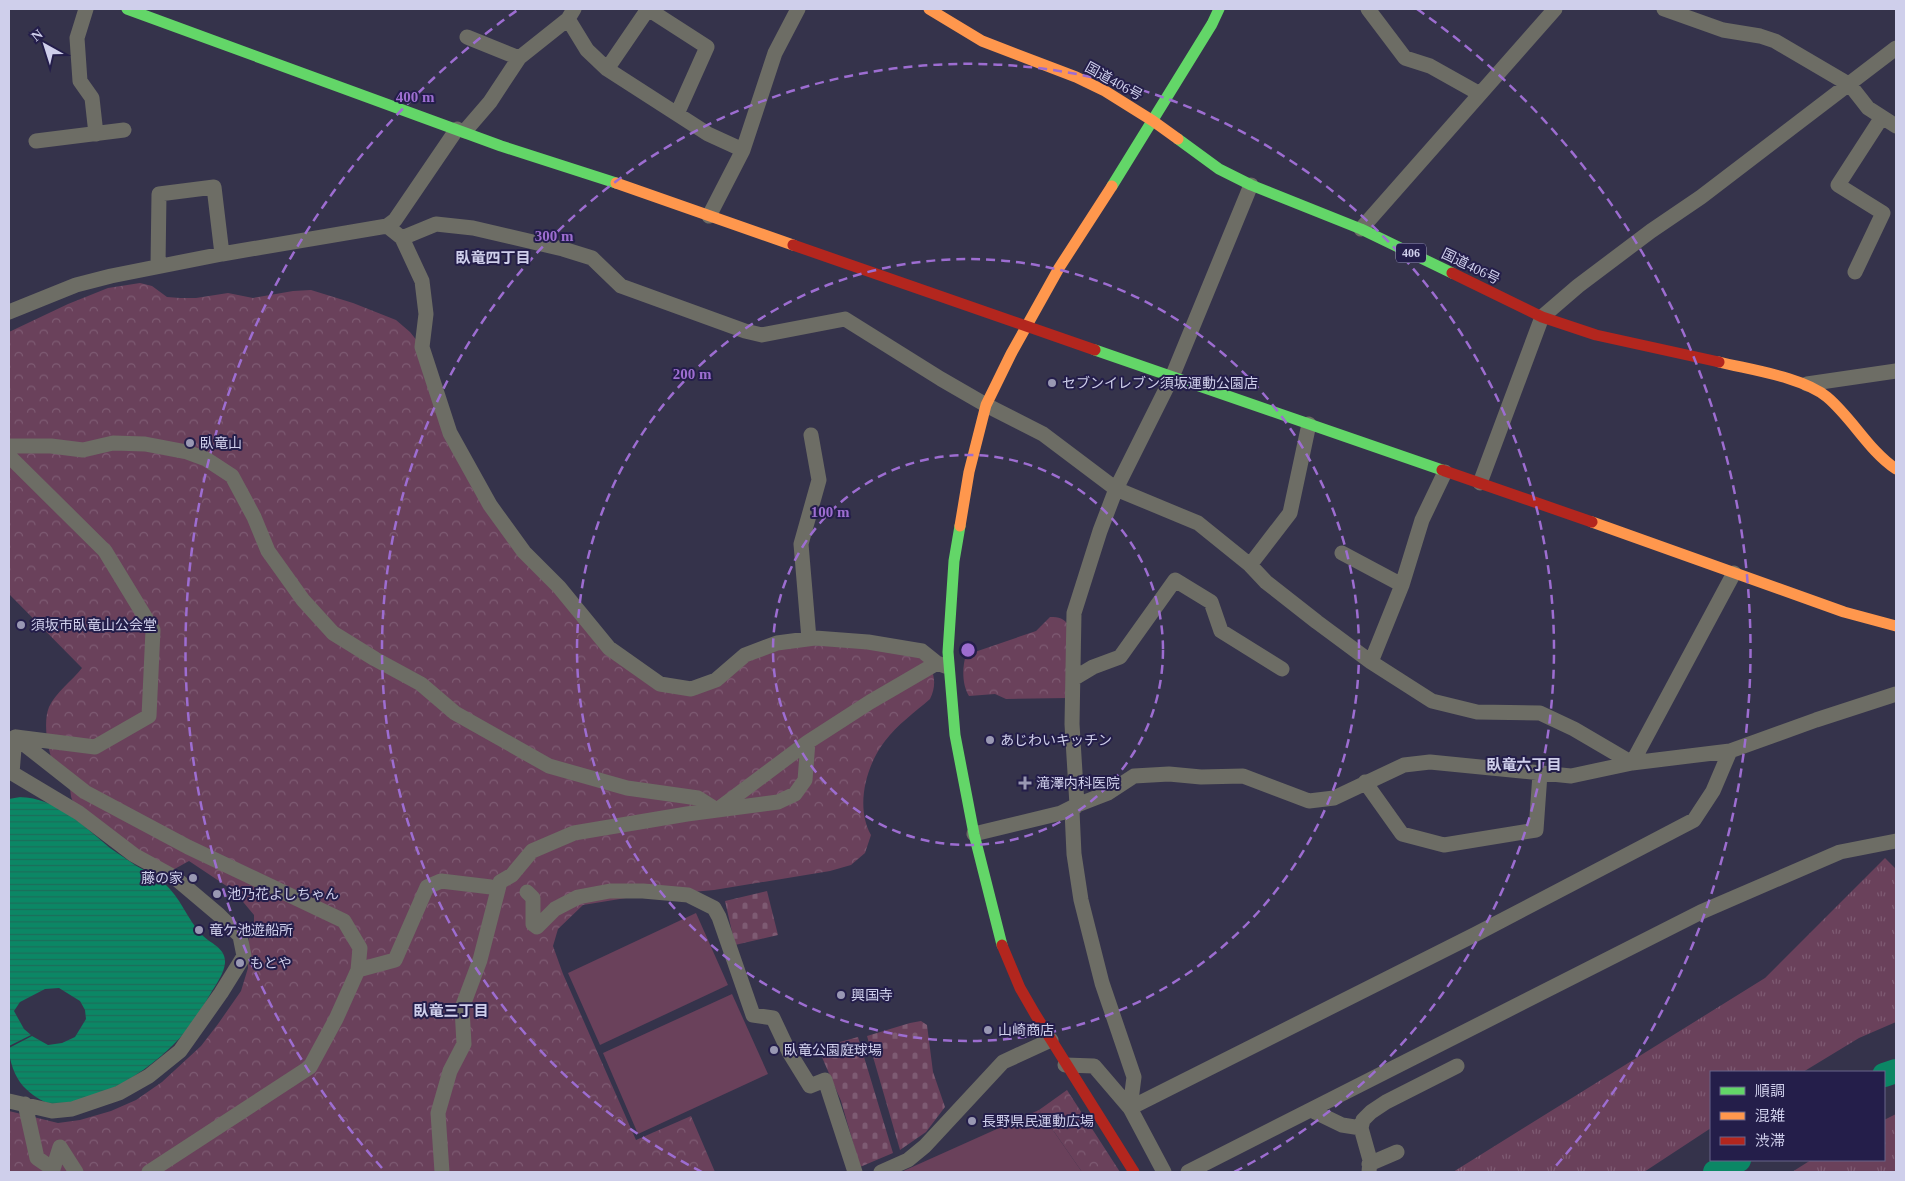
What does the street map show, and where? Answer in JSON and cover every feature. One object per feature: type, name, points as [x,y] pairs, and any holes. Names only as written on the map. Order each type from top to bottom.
[{"type":"main road","points":[[127,9],[501,146],[608,180],[1480,483],[1844,612],[1896,626]]},
{"type":"main road","name":"国道406号","points":[[929,9],[982,41],[1076,77],[1105,91],[1153,121],[1219,169],[1252,185],[1361,229],[1542,317],[1596,335],[1806,384],[1827,397],[1846,416],[1866,442],[1896,469]]},
{"type":"main road","points":[[1134,1172],[1050,1040],[1020,988],[1002,947],[974,834],[944,665],[948,652],[954,561],[969,472],[986,405],[1059,268],[1153,121],[1212,24],[1219,9]]},
{"type":"street","points":[[86,9],[77,38],[80,81],[92,98],[96,134]]},
{"type":"street","points":[[607,69],[648,9],[707,47],[677,114]]},
{"type":"street","points":[[709,216],[743,150],[775,54],[798,9]]},
{"type":"street","points":[[1368,9],[1405,58],[1430,66],[1480,94]]},
{"type":"street","points":[[1361,229],[1555,9]]},
{"type":"street","points":[[1664,9],[1723,30],[1760,36],[1775,41],[1850,85],[1868,108],[1896,126]]},
{"type":"street","points":[[9,312],[76,285],[158,266],[388,226],[461,130],[490,102],[519,58],[571,14],[587,50],[607,69],[708,134],[743,150]]},
{"type":"street","points":[[467,37],[519,58]]},
{"type":"street","points":[[1480,483],[1542,317],[1578,286],[1651,231],[1701,197],[1896,48]]},
{"type":"street","points":[[1855,272],[1883,213],[1838,185],[1882,117]]},
{"type":"street","points":[[36,141],[124,130]]},
{"type":"street","points":[[1130,1108],[1134,1077],[1102,983],[1081,900],[1074,854],[1072,811],[1077,805],[1072,724],[1074,613],[1100,531],[1116,489],[1172,377],[1252,185]]},
{"type":"street","points":[[158,266],[159,194],[214,187],[222,254]]},
{"type":"street","points":[[402,238],[436,224],[473,228],[563,249],[592,258],[621,286],[745,331],[762,335],[845,319],[986,405],[1043,434],[1116,489],[1198,522],[1250,565],[1266,582],[1371,662],[1432,700],[1477,712],[1540,713],[1574,729],[1632,763]]},
{"type":"street","points":[[388,226],[402,238],[422,281],[426,314],[422,347],[450,433],[490,506],[518,544],[559,587],[609,648],[660,684],[692,688],[716,680],[745,655],[777,643],[808,639],[868,642],[922,651],[944,665]]},
{"type":"street","points":[[1806,384],[1896,371]]},
{"type":"street","points":[[1250,565],[1290,513],[1308,424]]},
{"type":"street","points":[[808,639],[801,544],[819,480],[812,435]]},
{"type":"street","points":[[9,446],[51,446],[82,450],[113,443],[145,444],[187,452],[206,459],[232,476],[254,516],[268,551],[303,600],[334,633],[375,659],[421,684],[454,713],[549,766],[627,788],[698,798],[717,810]]},
{"type":"street","points":[[9,456],[105,551],[153,630],[149,716],[94,747],[15,737]]},
{"type":"street","points":[[1371,662],[1402,585],[1422,520],[1445,472]]},
{"type":"street","points":[[1342,553],[1402,585]]},
{"type":"street","points":[[1632,763],[1734,573]]},
{"type":"street","points":[[1073,679],[1093,666],[1120,657],[1175,580],[1211,602],[1221,631],[1282,669]]},
{"type":"street","points":[[717,810],[808,742],[870,702],[944,665]]},
{"type":"street","points":[[974,834],[1061,813],[1108,793],[1134,776],[1169,774],[1201,777],[1244,776],[1309,801],[1334,798],[1404,764],[1430,762],[1571,776],[1632,763],[1730,751],[1896,694]]},
{"type":"street","points":[[9,1100],[52,1111],[72,1109],[119,1093],[149,1076],[180,1051],[221,993],[244,956],[240,936],[174,876],[134,855],[79,813],[10,771],[15,737]]},
{"type":"street","points":[[15,737],[85,792],[188,847],[344,921],[360,948],[358,970],[336,1019],[310,1067],[149,1172]]},
{"type":"street","points":[[442,1172],[438,1114],[450,1071],[464,1044],[462,1008],[480,960],[496,889],[532,851],[574,833],[778,802],[795,794],[806,780],[808,742]]},
{"type":"street","points":[[1130,1108],[1468,938],[1694,820],[1713,791],[1730,751]]},
{"type":"street","points":[[1366,782],[1402,834],[1444,844],[1536,830],[1540,774]]},
{"type":"street","points":[[1188,1172],[1702,912],[1840,852],[1896,841]]},
{"type":"street","points":[[358,970],[395,960],[427,887],[441,881],[496,889]]},
{"type":"street","points":[[527,892],[532,898],[533,924],[537,927],[555,909],[578,897],[610,891],[643,891],[688,895],[714,908],[719,917],[753,1015],[773,1018],[789,1052],[810,1086],[825,1080],[855,1172]]},
{"type":"street","points":[[881,1172],[908,1160],[925,1146],[1003,1062],[1050,1040]]},
{"type":"street","points":[[1065,1064],[1094,1066],[1130,1108],[1164,1172]]},
{"type":"street","points":[[1369,1168],[1370,1160],[1361,1128],[1363,1120],[1386,1102],[1457,1066]]},
{"type":"street","points":[[25,1104],[37,1158],[54,1169],[60,1147],[76,1172]]},
{"type":"street","points":[[1311,1110],[1342,1125],[1361,1128]]},
{"type":"street","points":[[1369,1168],[1397,1152]]},
{"type":"green space","points":[[140,283],[152,286],[167,297],[180,298],[196,298],[228,293],[253,298],[311,290],[353,303],[396,320],[410,332],[422,347],[449,431],[490,505],[609,648],[660,684],[691,689],[777,643],[922,651],[933,674],[933,692],[930,699],[890,735],[878,751],[868,774],[863,799],[866,824],[871,835],[865,853],[851,865],[830,871],[714,890],[626,898],[583,905],[558,929],[553,946],[563,974],[636,1140],[691,1116],[715,1172],[9,1172],[9,1111],[58,1123],[80,1120],[111,1111],[136,1100],[162,1082],[201,1046],[241,991],[248,968],[247,946],[254,915],[234,891],[189,861],[171,871],[136,851],[73,802],[69,787],[52,758],[48,744],[46,720],[52,702],[82,668],[9,594],[9,332],[68,304],[108,288]]},
{"type":"green space","points":[[1050,617],[1061,618],[1069,626],[1068,698],[1006,699],[995,694],[969,696],[963,676],[966,655],[1036,631]]},
{"type":"green space","points":[[1885,858],[1896,869],[1896,1022],[1859,1038],[1805,1071],[1710,1071],[1710,1129],[1644,1172],[1453,1172],[1765,978]]},
{"type":"green space","points":[[767,891],[778,935],[735,945],[725,901]]},
{"type":"green space","points":[[696,913],[728,985],[600,1045],[568,973]]},
{"type":"green space","points":[[732,994],[768,1074],[638,1134],[603,1053]]},
{"type":"green space","points":[[921,1021],[927,1025],[933,1072],[945,1107],[926,1132],[900,1150],[867,1036]]},
{"type":"green space","points":[[858,1037],[893,1153],[860,1167],[841,1101],[818,1048]]},
{"type":"green space","points":[[1067,1090],[1120,1172],[1082,1172],[1039,1110]]},
{"type":"green space","points":[[1039,1110],[1082,1172],[901,1172]]},
{"type":"green space","points":[[1896,1114],[1896,1172],[1792,1172],[1809,1161],[1885,1161],[1885,1120]]},
{"type":"shaded area","points":[[20,797],[46,802],[69,815],[113,850],[161,880],[175,895],[197,929],[221,950],[225,958],[222,974],[204,1005],[184,1034],[172,1046],[124,1082],[96,1095],[67,1103],[52,1104],[33,1095],[17,1078],[10,1058],[9,1048],[32,1036],[48,1045],[62,1043],[75,1037],[86,1019],[85,1010],[80,1001],[59,988],[45,989],[20,1002],[14,1011],[24,1029],[31,1035],[9,1046],[9,799]]},
{"type":"waterway","points":[[1885,1075],[1896,1071]]},
{"type":"waterway","points":[[1715,1172],[1737,1161]]},
{"type":"traffic: fast","points":[[127,9],[501,146],[616,183]]},
{"type":"traffic: fast","points":[[1112,186],[1212,24],[1219,9]]},
{"type":"traffic: fast","points":[[1178,139],[1219,169],[1251,185],[1361,229],[1452,273]]},
{"type":"traffic: fast","points":[[1095,350],[1442,470]]},
{"type":"traffic: fast","points":[[960,526],[954,561],[948,652],[955,735],[974,834],[1002,945]]},
{"type":"traffic: slow","points":[[929,9],[982,41],[1076,77],[1105,91],[1178,139]]},
{"type":"traffic: slow","points":[[616,183],[793,245]]},
{"type":"traffic: slow","points":[[960,526],[969,472],[986,405],[1011,354],[1059,268],[1112,186]]},
{"type":"traffic: slow","points":[[1719,362],[1791,379],[1817,390],[1827,397],[1877,453],[1896,469]]},
{"type":"traffic: slow","points":[[1592,522],[1844,612],[1896,626]]},
{"type":"traffic: jam","points":[[793,245],[1095,350]]},
{"type":"traffic: jam","points":[[1452,273],[1542,317],[1596,335],[1719,362]]},
{"type":"traffic: jam","points":[[1442,470],[1592,522]]},
{"type":"traffic: jam","points":[[1002,945],[1020,988],[1035,1014],[1134,1172]]},
{"type":"place","name":"セブンイレブン須坂運動公園店","points":[[1052,383]]},
{"type":"place","name":"臥竜山","points":[[190,443]]},
{"type":"place","name":"須坂市臥竜山公会堂","points":[[21,625]]},
{"type":"place","name":"あじわいキッチン","points":[[990,740]]},
{"type":"place","name":"滝澤内科医院","points":[[1025,783]]},
{"type":"place","name":"藤の家","points":[[193,878]]},
{"type":"place","name":"池乃花よしちゃん","points":[[217,894]]},
{"type":"place","name":"竜ケ池遊船所","points":[[199,930]]},
{"type":"place","name":"もとや","points":[[240,963]]},
{"type":"place","name":"興国寺","points":[[841,995]]},
{"type":"place","name":"山崎商店","points":[[988,1030]]},
{"type":"place","name":"臥竜公園庭球場","points":[[774,1050]]},
{"type":"place","name":"長野県民運動広場","points":[[972,1121]]},
{"type":"district","name":"臥竜四丁目","points":[[493,258]]},
{"type":"district","name":"臥竜六丁目","points":[[1524,765]]},
{"type":"district","name":"臥竜三丁目","points":[[451,1011]]}]
